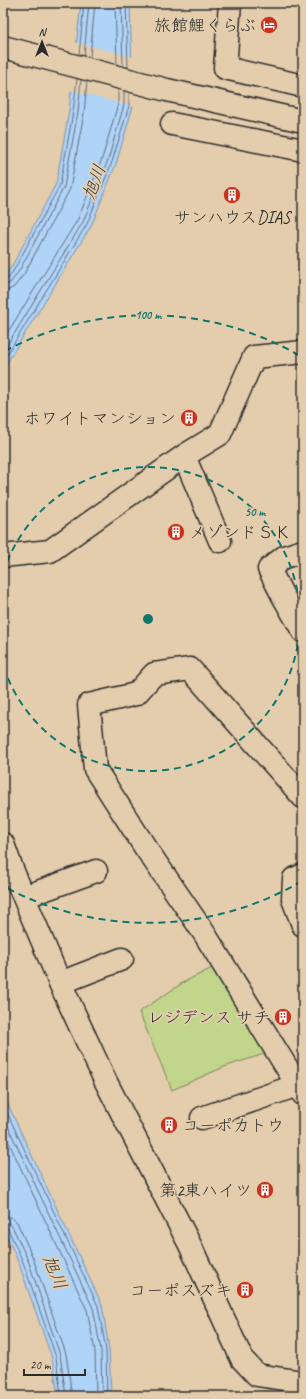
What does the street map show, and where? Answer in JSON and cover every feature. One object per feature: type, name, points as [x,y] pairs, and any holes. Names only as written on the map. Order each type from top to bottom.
[{"type":"street","points":[[230,3],[225,68],[303,86]]},
{"type":"street","points":[[13,50],[158,87],[303,121]]},
{"type":"street","points":[[172,124],[303,150]]},
{"type":"street","points":[[3,556],[50,551],[184,456],[220,434],[254,357],[303,352]]},
{"type":"street","points":[[184,456],[220,542]]},
{"type":"street","points":[[303,551],[284,557],[269,569],[303,631]]},
{"type":"street","points":[[202,1118],[300,1090],[204,933],[145,847],[95,769],[89,705],[136,694],[154,674],[190,669],[303,796]]},
{"type":"street","points":[[3,844],[60,983],[104,1080],[190,1245],[242,1359],[257,1375],[303,1382]]},
{"type":"street","points":[[24,897],[96,871]]},
{"type":"street","points":[[303,875],[294,879],[293,899],[303,925]]},
{"type":"street","points":[[60,983],[122,959]]},
{"type":"green space","points":[[214,967],[270,1052],[224,1067],[172,1090],[139,1012],[184,982]]},
{"type":"water","name":"旭川","points":[[81,3],[130,3],[133,106],[116,164],[91,226],[3,369],[3,278],[12,266],[56,184],[69,111]]},
{"type":"water","name":"旭川","points":[[3,1094],[102,1305],[109,1349],[111,1396],[58,1396],[52,1358],[19,1264],[3,1227]]},
{"type":"pier","points":[[74,42],[134,57],[135,107],[69,90]]},
{"type":"place","name":"旅館鯉くらぶ","points":[[269,25]]},
{"type":"place","name":"サンハウスDIAS","points":[[232,195]]},
{"type":"place","name":"ホワイトマンション","points":[[189,418]]},
{"type":"place","name":"メゾンドＳＫ","points":[[176,532]]},
{"type":"place","name":"レジデンス サチ","points":[[283,1017]]},
{"type":"place","name":"コーポカトウ","points":[[169,1125]]},
{"type":"place","name":"第2東ハイツ","points":[[265,1190]]},
{"type":"place","name":"コーポスズキ","points":[[245,1290]]}]
